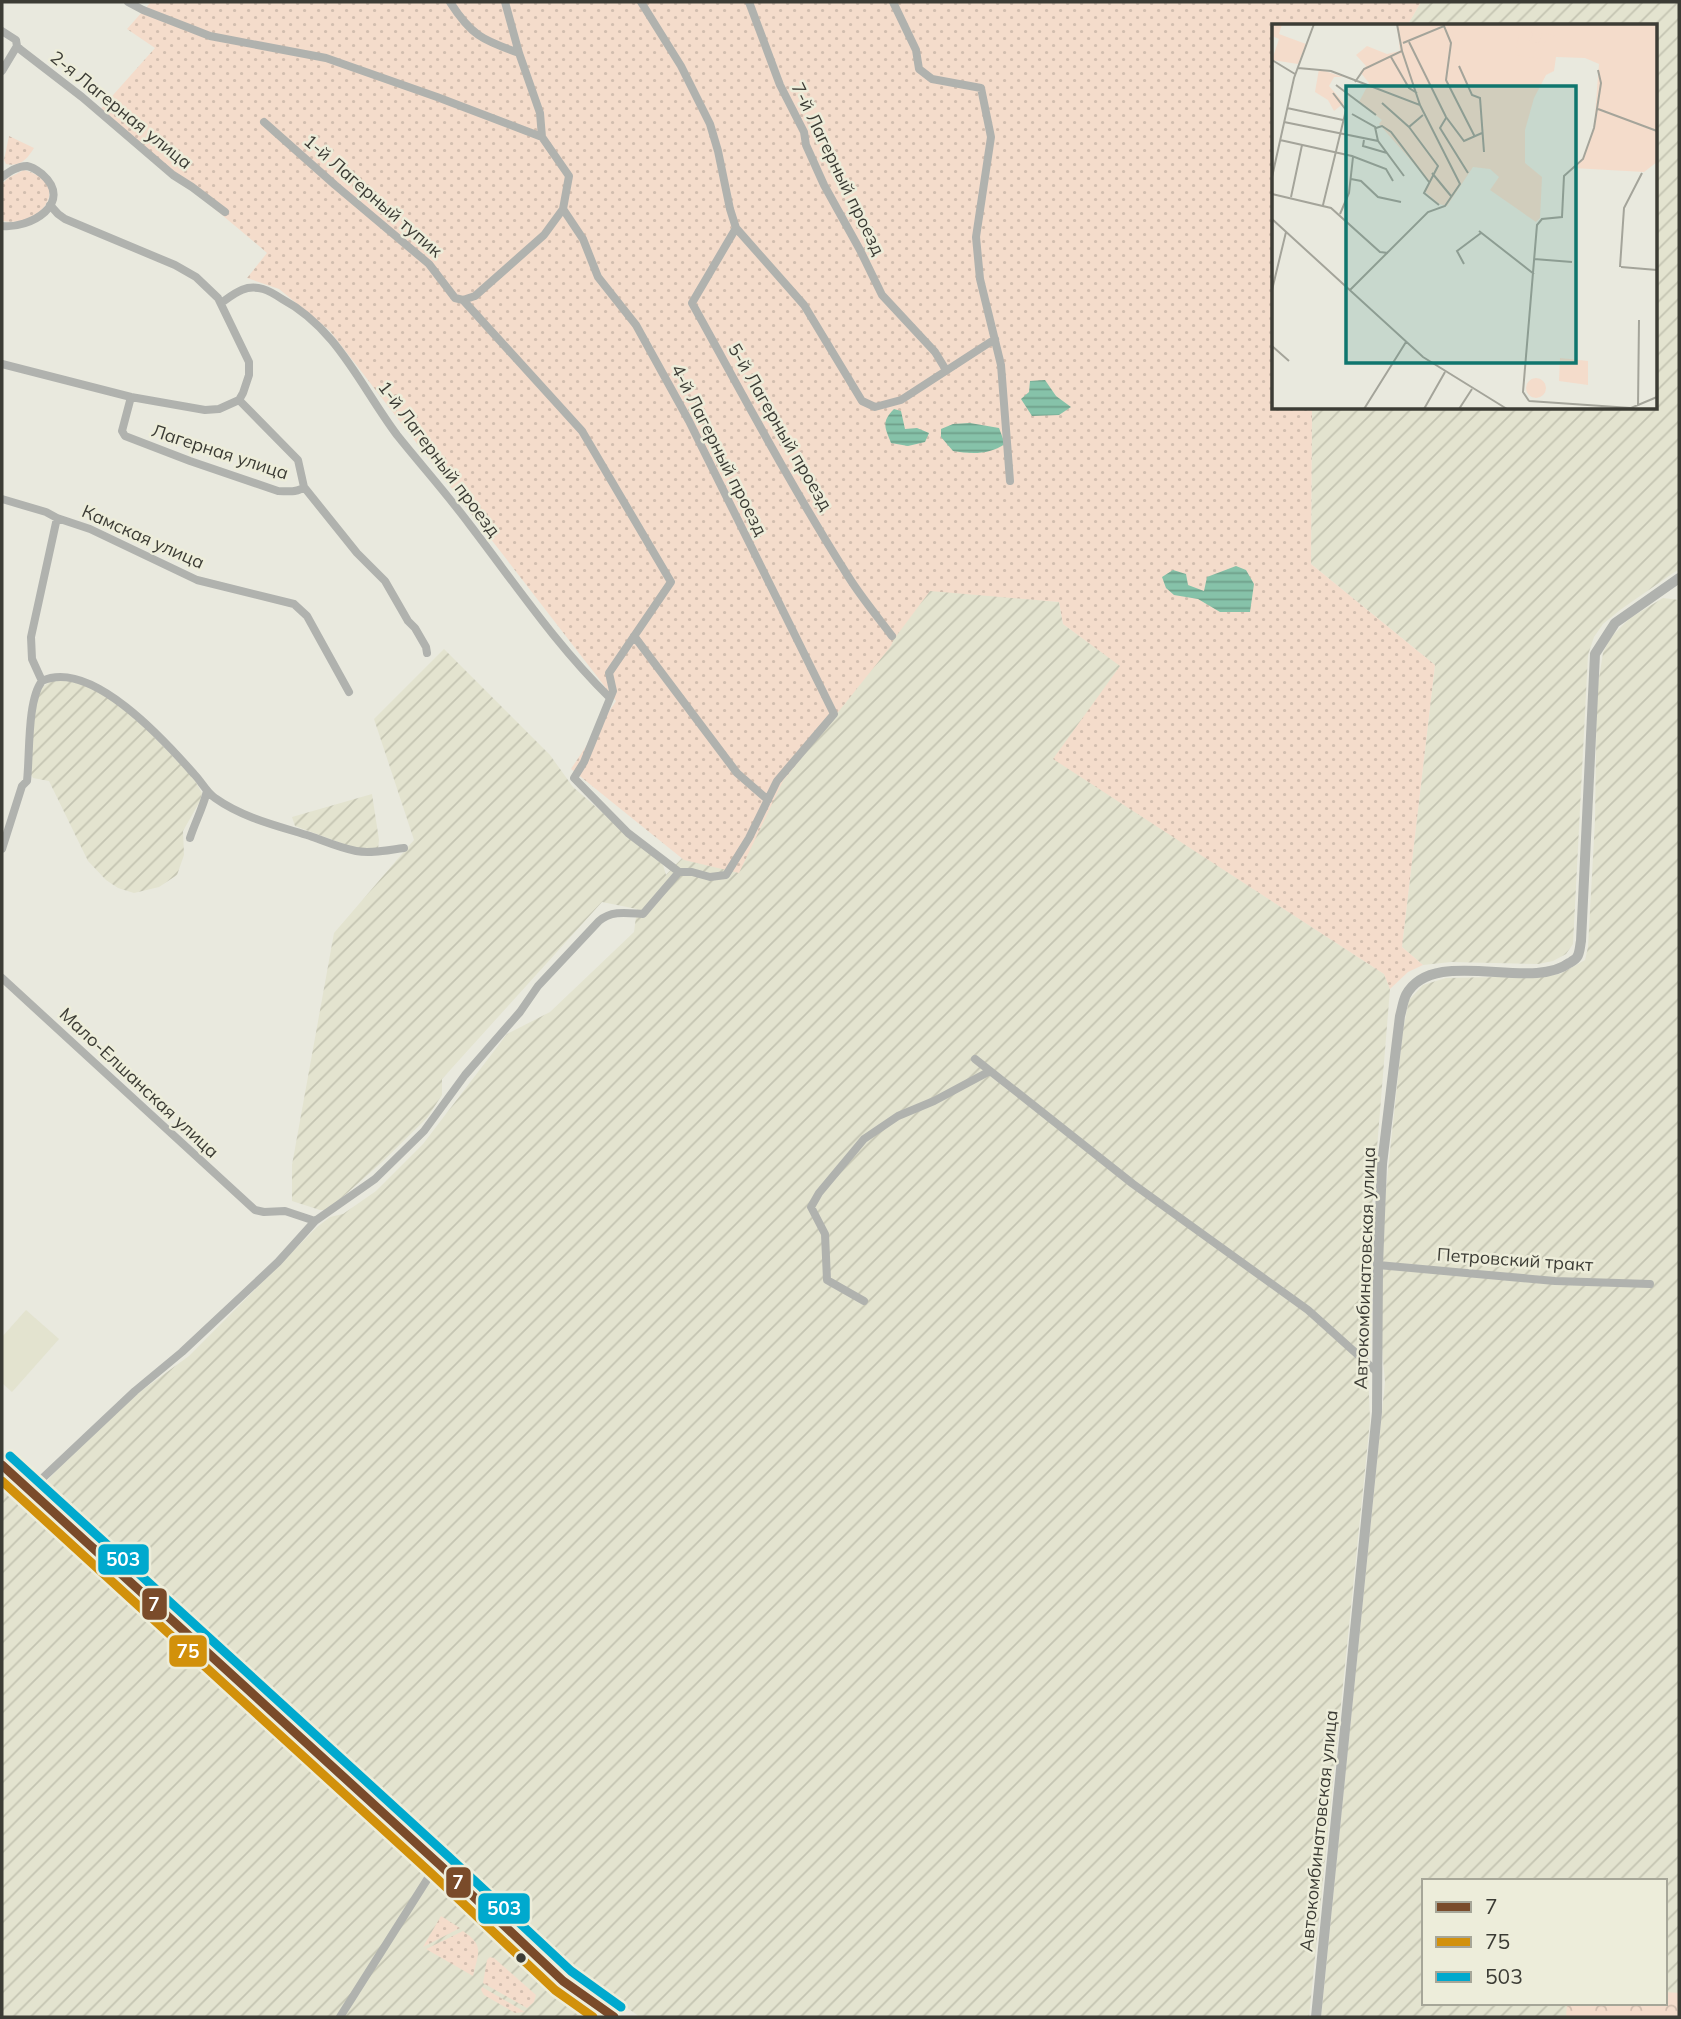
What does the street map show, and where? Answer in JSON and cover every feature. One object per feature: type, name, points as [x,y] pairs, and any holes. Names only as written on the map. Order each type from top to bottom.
[{"type":"main road","points":[[2,1465],[440,1865],[562,1981],[614,2017]]},
{"type":"street","points":[[128,2],[210,36],[326,58],[542,136]]},
{"type":"street","points":[[450,2],[460,18],[478,37],[519,53]]},
{"type":"street","points":[[459,299],[475,296],[544,235],[563,209],[569,176],[542,136],[540,113],[505,2]]},
{"type":"street","points":[[642,2],[681,66],[710,124],[736,228],[804,305],[862,401],[875,407],[901,400],[995,339]]},
{"type":"street","name":"7-й Лагерный проезд","points":[[749,2],[780,85],[804,132],[810,155],[882,295],[935,352],[946,370]]},
{"type":"street","points":[[894,2],[916,50],[919,69],[932,79],[981,88],[991,136],[976,237],[981,279],[1001,365],[1010,481]]},
{"type":"street","name":"2-я Лагерная улица","points":[[2,31],[16,40],[17,46],[82,97],[173,175],[225,212]]},
{"type":"street","points":[[2,71],[17,46]]},
{"type":"street","name":"1-й Лагерный тупик","points":[[264,122],[429,264],[582,431],[671,582],[634,636]]},
{"type":"street","points":[[2,177],[13,169],[27,166],[33,168],[46,178],[53,197],[47,211],[33,220],[16,226],[2,226]]},
{"type":"street","points":[[50,205],[65,219],[175,265],[196,277],[218,298],[249,362],[246,384],[239,400]]},
{"type":"street","name":"4-й Лагерный проезд","points":[[563,209],[583,239],[598,276],[636,325],[689,421],[834,713],[777,781],[768,800]]},
{"type":"street","name":"5-й Лагерный проезд","points":[[736,228],[692,303],[769,446],[849,578],[892,636]]},
{"type":"street","name":"1-й Лагерный проезд","points":[[220,303],[239,289],[265,289],[299,310],[331,338],[396,433],[470,525],[556,640],[610,698]]},
{"type":"street","name":"Лагерная улица","points":[[2,364],[131,397],[205,410],[219,409],[239,400],[298,460],[304,487],[357,553],[385,581],[426,647],[427,653]]},
{"type":"street","name":"Лагерная улица","points":[[131,397],[122,430],[125,436],[278,491],[302,490],[304,487]]},
{"type":"street","name":"Камская улица","points":[[2,499],[90,529],[197,580],[294,604],[307,616],[349,692]]},
{"type":"street","points":[[43,681],[32,659],[31,637],[57,518]]},
{"type":"street","name":"Автокомбинатовская улица","points":[[1316,2017],[1372,1475],[1377,1412],[1377,1265],[1382,1164],[1400,1016],[1405,996],[1415,983],[1436,973],[1545,972],[1565,967],[1577,957],[1581,941],[1594,654],[1615,623],[1679,578]]},
{"type":"street","points":[[634,636],[737,773],[768,800],[750,838],[726,875],[710,877],[679,872],[628,833],[574,778],[584,762],[610,698],[613,691],[609,673],[634,636]]},
{"type":"street","points":[[2,849],[22,786],[27,781],[32,707],[39,686],[48,679],[68,678],[86,683],[113,697],[148,726],[207,791],[240,813],[356,851],[404,848]]},
{"type":"street","points":[[190,838],[207,791]]},
{"type":"street","points":[[30,1490],[125,1400],[182,1352],[259,1280],[315,1221],[375,1179],[424,1131],[465,1075],[520,1012],[538,986],[598,921],[614,913],[643,914],[679,872]]},
{"type":"street","name":"Мало-Елшанская улица","points":[[2,978],[255,1210],[285,1211],[315,1221]]},
{"type":"street","points":[[975,1059],[1133,1184],[1308,1310],[1377,1372]]},
{"type":"street","points":[[864,1301],[827,1280],[825,1234],[810,1208],[819,1193],[864,1139],[898,1116],[934,1101],[990,1071]]},
{"type":"street","name":"Петровский тракт","points":[[1377,1265],[1555,1281],[1650,1284]]},
{"type":"street","points":[[340,2017],[430,1875],[440,1865]]},
{"type":"shaded area","points":[[1421,2],[1679,2],[1679,569],[1620,610],[1603,624],[1594,637],[1588,655],[1573,944],[1566,954],[1553,961],[1538,964],[1451,962],[1423,965],[1402,947],[1435,665],[1311,564],[1312,410],[1656,410],[1656,24],[1408,24]]},
{"type":"shaded area","points":[[1045,380],[1056,396],[1071,407],[1059,415],[1032,416],[1021,399],[1029,392],[1030,381]]},
{"type":"shaded area","points":[[894,409],[901,411],[905,429],[917,428],[929,433],[925,442],[908,446],[891,443],[885,425]]},
{"type":"shaded area","points":[[970,423],[999,428],[1005,444],[980,453],[953,451],[941,437],[941,429],[953,424]]},
{"type":"shaded area","points":[[1236,566],[1246,570],[1254,584],[1250,612],[1220,612],[1198,599],[1174,595],[1166,588],[1162,577],[1173,570],[1186,574],[1188,585],[1204,591],[1207,577]]},
{"type":"shaded area","points":[[930,590],[1059,602],[1063,624],[1121,666],[1054,759],[1384,974],[1390,989],[1365,1295],[1370,1421],[1309,2017],[640,2017],[584,1977],[507,1914],[46,1492],[45,1483],[58,1469],[137,1394],[189,1356],[317,1227],[330,1217],[343,1214],[376,1191],[423,1144],[507,1034],[550,1012],[634,932],[637,909],[602,902],[442,1079],[442,1095],[427,1118],[382,1162],[328,1210],[292,1201],[292,1165],[334,933],[414,840],[374,719],[444,649],[550,755],[573,787],[663,865],[666,875],[685,855],[784,776]]},
{"type":"shaded area","points":[[1663,598],[1679,600],[1679,2017],[1321,2017],[1385,1382],[1377,1293],[1379,1254],[1403,1030],[1409,1000],[1423,985],[1446,978],[1546,976],[1560,974],[1585,960],[1595,820],[1597,691],[1603,653],[1611,637],[1630,618]]},
{"type":"shaded area","points":[[51,681],[69,681],[111,698],[193,777],[202,793],[183,831],[184,855],[177,875],[159,887],[134,893],[118,888],[106,880],[88,861],[49,781],[33,778],[30,773],[35,707],[41,688]]},
{"type":"shaded area","points":[[372,794],[378,849],[357,849],[295,826],[292,817]]},
{"type":"shaded area","points":[[26,1310],[59,1339],[12,1392],[2,1383],[2,1337]]},
{"type":"shaded area","points":[[4,1480],[448,1890],[560,1990],[598,2017],[2,2017]]},
{"type":"green space","points":[[151,2],[1421,2],[1408,24],[1272,24],[1272,410],[1312,410],[1311,564],[1435,665],[1402,947],[1423,965],[1408,972],[1390,989],[1384,974],[1053,759],[1120,666],[1063,624],[1059,602],[930,591],[891,646],[783,781],[739,873],[684,860],[571,769],[616,701],[330,331],[279,289],[247,278],[267,253],[97,113],[155,48],[127,29]]},
{"type":"green space","points":[[9,136],[34,148],[20,163],[11,165],[4,160]]},
{"type":"green space","points":[[24,170],[39,176],[47,185],[49,194],[46,203],[39,212],[29,218],[2,221],[2,184]]},
{"type":"green space","points":[[441,1916],[460,1928],[423,1947]]},
{"type":"green space","points":[[463,1931],[477,1946],[478,1956],[473,1976],[426,1949]]},
{"type":"green space","points":[[490,1957],[536,1995],[534,2002],[527,2008],[483,1983],[487,1960]]},
{"type":"green space","points":[[482,1987],[525,2012],[515,2013],[484,1995]]},
{"type":"green space","points":[[1667,1992],[1679,1993],[1679,2017],[1566,2017],[1567,2005],[1667,2005]]},
{"type":"transit line","name":"503","points":[[10,1456],[571,1971],[621,2007]]},
{"type":"transit line","name":"7","points":[[2,1465],[440,1865],[563,1981],[614,2017]]},
{"type":"transit line","name":"75","points":[[2,1481],[555,1990],[593,2017]]}]
